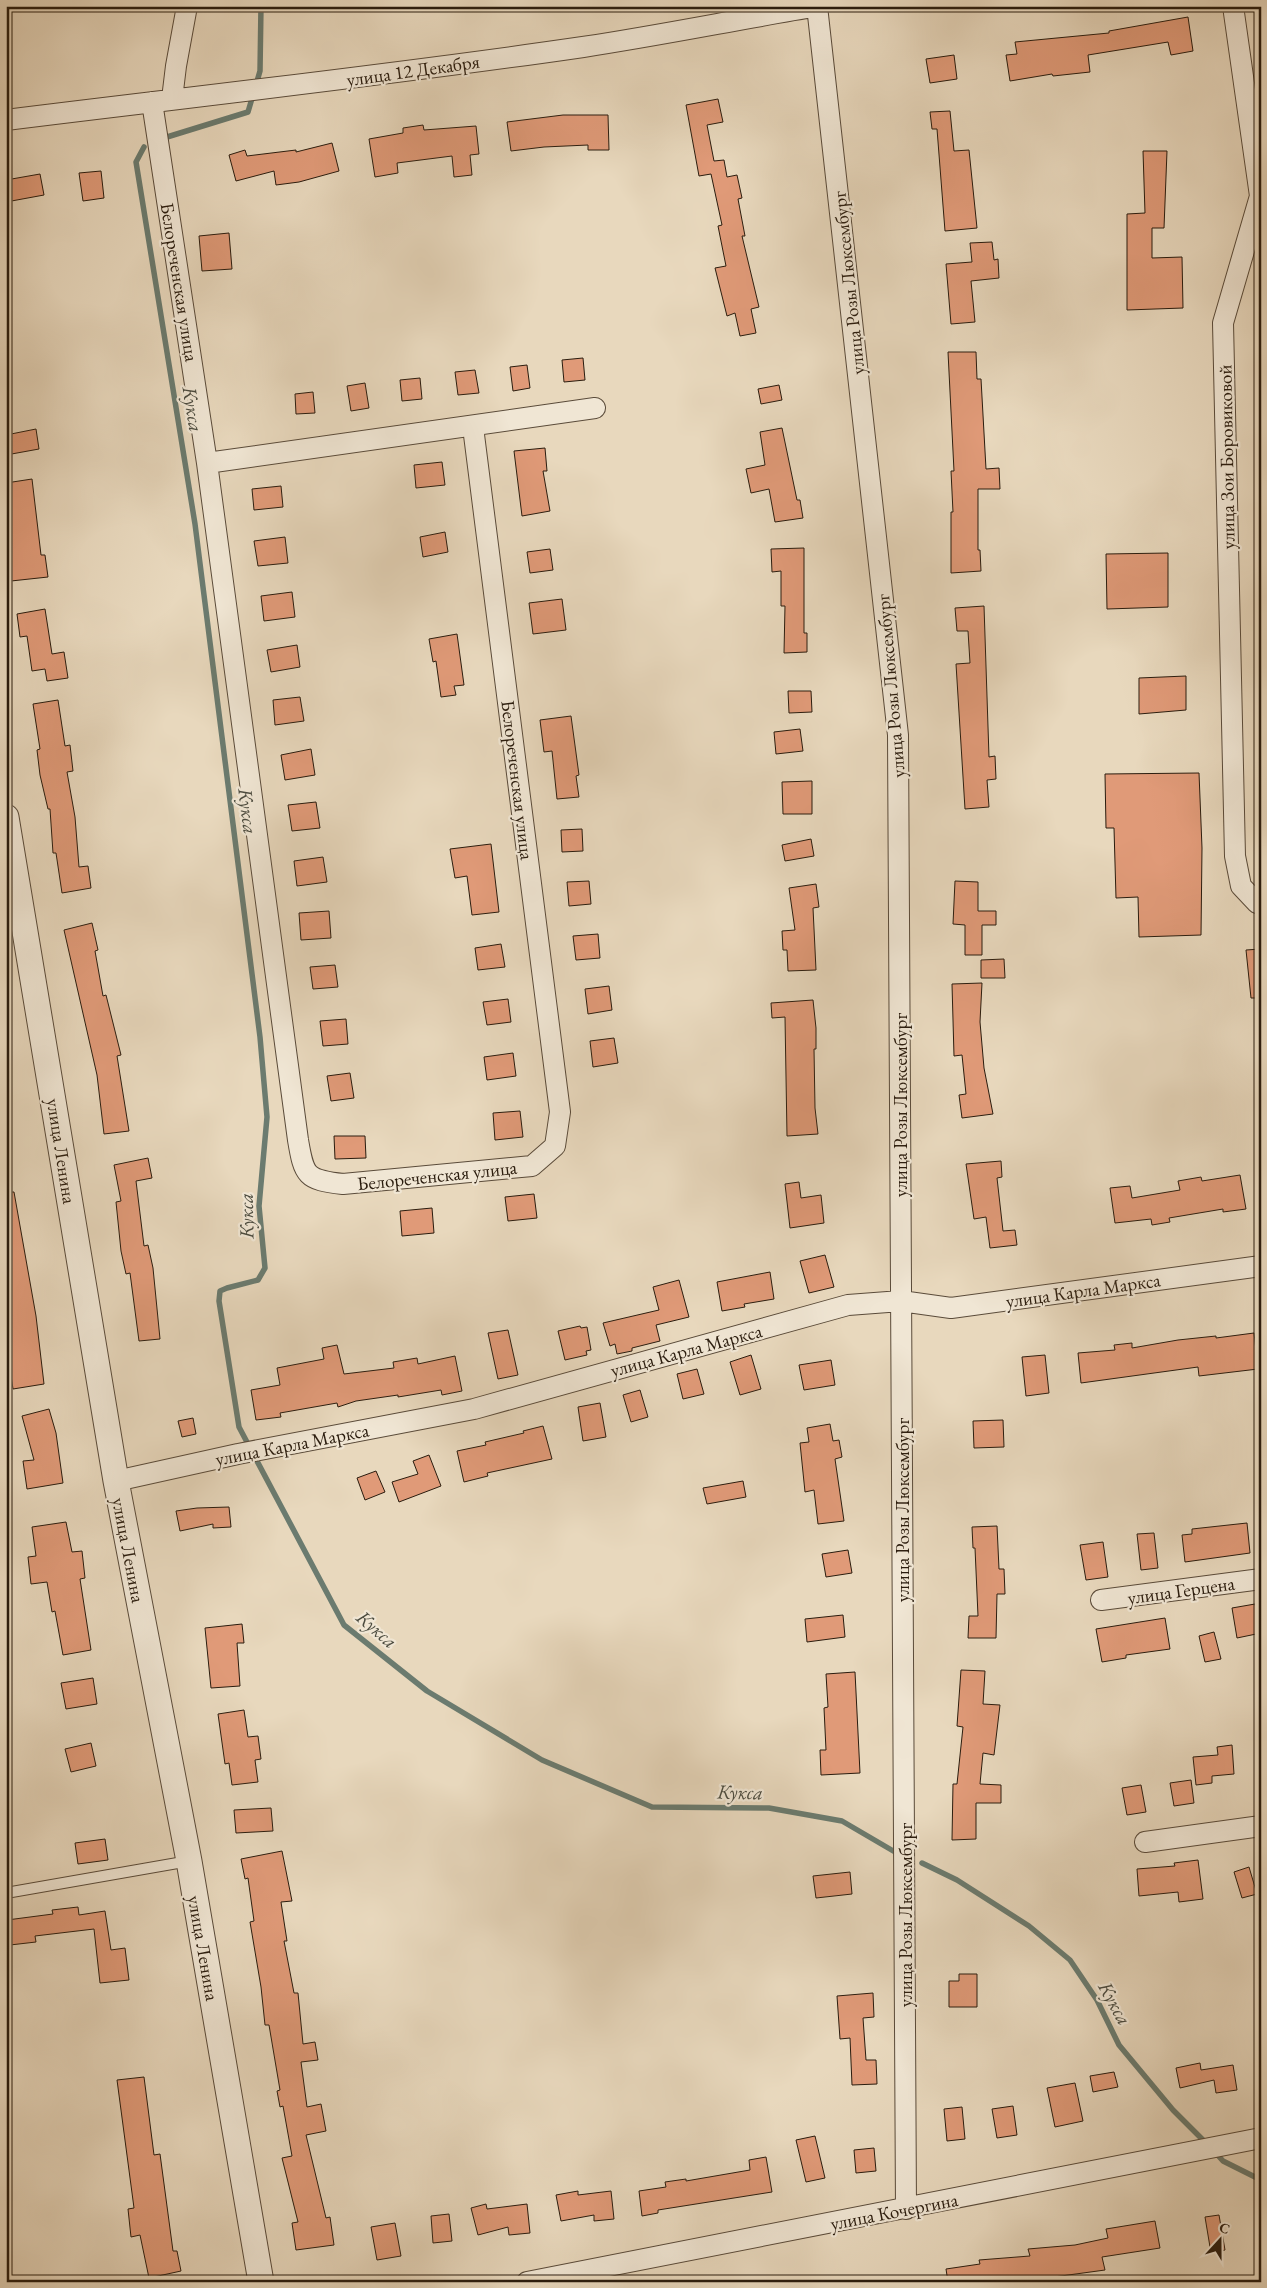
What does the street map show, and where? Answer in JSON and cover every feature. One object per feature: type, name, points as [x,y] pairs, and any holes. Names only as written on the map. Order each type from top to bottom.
[{"type":"street","points":[[172,99],[187,6]]},
{"type":"street","name":"улица 12 Декабря","points":[[6,120],[172,99],[288,87],[584,46],[818,6]]},
{"type":"street","name":"улица Розы Люксембург","points":[[818,6],[898,736],[906,2209]]},
{"type":"street","name":"улица Зои Боровиковой","points":[[1233,6],[1260,196],[1222,323],[1235,856],[1240,886],[1257,903],[1261,904]]},
{"type":"street","name":"Белореченская улица","points":[[152,102],[207,462],[303,1168],[319,1181],[343,1184],[532,1166],[555,1146],[560,1112],[473,427]]},
{"type":"street","points":[[207,462],[473,427],[595,408]]},
{"type":"street","name":"улица Ленина","points":[[6,817],[116,1481],[189,1860],[261,2282]]},
{"type":"street","name":"улица Карла Маркса","points":[[116,1481],[238,1454],[474,1409],[848,1306],[901,1301],[951,1308],[1261,1266]]},
{"type":"street","name":"улица Герцена","points":[[1101,1600],[1261,1579]]},
{"type":"street","points":[[1145,1842],[1261,1826]]},
{"type":"street","name":"улица Кочергина","points":[[527,2282],[1261,2138]]},
{"type":"lane","points":[[6,1893],[189,1860]]},
{"type":"building","points":[[1188,17],[1193,51],[1171,55],[1168,42],[1088,55],[1090,72],[1053,76],[1052,74],[1010,81],[1006,55],[1017,54],[1015,42],[1109,33],[1109,31]]},
{"type":"building","points":[[954,55],[957,79],[930,83],[926,59]]},
{"type":"building","points":[[718,99],[723,122],[707,125],[714,161],[724,160],[727,177],[737,175],[742,198],[738,199],[745,236],[742,236],[759,307],[751,309],[756,333],[740,336],[735,313],[727,316],[715,268],[726,266],[718,226],[722,225],[711,174],[699,176],[686,105]]},
{"type":"building","points":[[950,111],[954,151],[969,150],[977,228],[945,231],[937,129],[932,129],[930,112]]},
{"type":"building","points":[[563,115],[608,115],[609,150],[588,150],[588,145],[511,151],[507,122]]},
{"type":"building","points":[[423,125],[424,130],[476,126],[479,154],[470,155],[472,175],[454,177],[452,156],[397,163],[398,173],[375,177],[369,139],[403,133],[403,128]]},
{"type":"building","points":[[332,143],[339,171],[299,182],[276,185],[274,171],[236,181],[229,155],[245,150],[247,156],[296,150],[296,152]]},
{"type":"building","points":[[1143,151],[1167,151],[1164,228],[1152,228],[1152,258],[1182,257],[1183,308],[1127,310],[1127,214],[1145,213]]},
{"type":"building","points":[[101,171],[104,198],[83,201],[79,173]]},
{"type":"building","points":[[40,174],[44,195],[6,202],[6,180]]},
{"type":"building","points":[[229,233],[232,269],[202,271],[199,236]]},
{"type":"building","points":[[992,242],[994,260],[998,259],[999,278],[971,281],[975,322],[951,324],[946,264],[972,262],[970,243]]},
{"type":"building","points":[[948,352],[976,352],[977,379],[981,379],[986,469],[999,468],[1000,489],[978,489],[978,550],[980,550],[981,571],[951,573],[951,512],[953,512],[951,471],[954,471]]},
{"type":"building","points":[[583,358],[585,380],[564,382],[562,360]]},
{"type":"building","points":[[527,365],[530,388],[513,391],[510,367]]},
{"type":"building","points":[[475,370],[479,393],[458,395],[455,372]]},
{"type":"building","points":[[420,378],[422,399],[402,401],[400,380]]},
{"type":"building","points":[[365,383],[369,408],[351,411],[347,386]]},
{"type":"building","points":[[779,385],[782,400],[761,404],[758,389]]},
{"type":"building","points":[[313,392],[315,413],[296,414],[295,394]]},
{"type":"building","points":[[782,428],[797,500],[800,500],[803,518],[775,522],[769,489],[751,493],[746,469],[765,465],[760,432]]},
{"type":"building","points":[[36,429],[39,449],[6,455],[6,435]]},
{"type":"building","points":[[545,448],[547,471],[543,471],[550,511],[522,516],[514,451]]},
{"type":"building","points":[[442,462],[445,485],[416,488],[414,465]]},
{"type":"building","points":[[32,479],[41,555],[45,555],[48,577],[11,581],[6,542],[6,483]]},
{"type":"building","points":[[281,486],[283,507],[254,510],[252,489]]},
{"type":"building","points":[[445,532],[448,552],[423,557],[420,537]]},
{"type":"building","points":[[285,537],[288,563],[258,566],[254,541]]},
{"type":"building","points":[[804,548],[804,633],[807,633],[807,652],[784,653],[785,606],[781,606],[781,571],[772,572],[771,549]]},
{"type":"building","points":[[550,549],[553,570],[530,573],[527,552]]},
{"type":"building","points":[[1168,553],[1168,607],[1107,609],[1106,554]]},
{"type":"building","points":[[292,592],[295,617],[264,621],[261,596]]},
{"type":"building","points":[[562,599],[566,630],[533,634],[529,603]]},
{"type":"building","points":[[984,606],[989,757],[995,756],[996,779],[987,780],[989,807],[965,809],[956,664],[970,663],[968,631],[957,631],[955,608]]},
{"type":"building","points":[[45,609],[52,654],[64,652],[68,678],[47,681],[45,669],[32,671],[27,636],[20,637],[17,614]]},
{"type":"building","points":[[457,634],[464,685],[454,686],[456,695],[441,697],[436,661],[433,662],[429,639]]},
{"type":"building","points":[[297,645],[300,667],[271,672],[267,650]]},
{"type":"building","points":[[1186,676],[1186,710],[1139,714],[1139,678]]},
{"type":"building","points":[[788,691],[811,691],[812,712],[789,713]]},
{"type":"building","points":[[300,697],[304,721],[275,725],[273,700]]},
{"type":"building","points":[[58,700],[65,746],[70,745],[73,771],[67,772],[75,817],[79,867],[88,866],[91,888],[62,893],[56,853],[53,853],[50,809],[48,809],[40,775],[37,750],[40,749],[33,704]]},
{"type":"building","points":[[571,716],[579,775],[576,776],[579,797],[557,799],[552,751],[544,752],[540,720]]},
{"type":"building","points":[[800,729],[803,751],[776,754],[774,732]]},
{"type":"building","points":[[311,749],[315,775],[285,780],[281,755]]},
{"type":"building","points":[[1199,773],[1202,848],[1201,935],[1139,937],[1138,897],[1116,898],[1114,828],[1106,828],[1105,774]]},
{"type":"building","points":[[812,781],[812,814],[783,814],[782,782]]},
{"type":"building","points":[[316,802],[320,828],[292,831],[288,805]]},
{"type":"building","points":[[582,829],[583,851],[562,852],[561,830]]},
{"type":"building","points":[[811,839],[814,856],[785,861],[782,845]]},
{"type":"building","points":[[491,844],[499,912],[472,915],[467,876],[455,878],[450,849]]},
{"type":"building","points":[[323,857],[327,882],[297,886],[294,861]]},
{"type":"building","points":[[589,881],[591,904],[569,906],[567,882]]},
{"type":"building","points":[[955,881],[978,882],[978,911],[996,911],[996,925],[982,925],[982,955],[965,955],[965,925],[953,924]]},
{"type":"building","points":[[816,884],[819,907],[813,908],[816,970],[788,971],[787,950],[783,950],[782,931],[795,930],[789,888]]},
{"type":"building","points":[[329,911],[331,938],[301,940],[299,913]]},
{"type":"building","points":[[92,923],[98,950],[95,951],[103,996],[106,995],[121,1055],[117,1056],[129,1131],[104,1134],[97,1075],[64,930]]},
{"type":"building","points":[[598,934],[600,958],[576,960],[573,936]]},
{"type":"building","points":[[501,944],[505,967],[478,970],[475,948]]},
{"type":"building","points":[[1261,949],[1261,998],[1251,998],[1246,950]]},
{"type":"building","points":[[1004,959],[1005,978],[981,978],[981,960]]},
{"type":"building","points":[[335,965],[338,987],[313,989],[310,967]]},
{"type":"building","points":[[982,983],[980,1022],[984,1068],[993,1114],[962,1118],[959,1095],[966,1094],[962,1055],[954,1056],[952,984]]},
{"type":"building","points":[[609,986],[612,1010],[588,1014],[585,989]]},
{"type":"building","points":[[508,999],[511,1022],[487,1025],[483,1002]]},
{"type":"building","points":[[813,1000],[816,1028],[816,1049],[814,1049],[815,1108],[818,1134],[787,1136],[785,1017],[772,1018],[771,1003]]},
{"type":"building","points":[[346,1019],[348,1044],[323,1046],[320,1021]]},
{"type":"building","points":[[614,1038],[618,1063],[593,1067],[590,1041]]},
{"type":"building","points":[[513,1053],[516,1076],[487,1080],[484,1057]]},
{"type":"building","points":[[350,1073],[354,1098],[331,1101],[327,1076]]},
{"type":"building","points":[[520,1111],[523,1137],[495,1140],[493,1113]]},
{"type":"building","points":[[334,1136],[365,1136],[366,1158],[335,1159]]},
{"type":"building","points":[[148,1158],[152,1178],[136,1181],[144,1246],[148,1245],[153,1268],[160,1339],[139,1341],[130,1273],[126,1274],[121,1251],[116,1202],[121,1201],[114,1165]]},
{"type":"building","points":[[1001,1161],[1002,1177],[997,1178],[1003,1231],[1015,1230],[1017,1245],[990,1248],[986,1217],[974,1219],[966,1164]]},
{"type":"building","points":[[1240,1175],[1246,1209],[1223,1212],[1223,1209],[1169,1218],[1170,1222],[1152,1225],[1151,1219],[1115,1223],[1110,1188],[1130,1186],[1132,1198],[1180,1190],[1178,1181],[1201,1177],[1202,1181]]},
{"type":"building","points":[[799,1182],[801,1198],[821,1195],[824,1223],[790,1228],[785,1184]]},
{"type":"building","points":[[6,1192],[14,1192],[36,1316],[44,1384],[13,1389],[6,1343],[6,1250],[10,1250],[6,1230]]},
{"type":"building","points":[[534,1194],[537,1218],[508,1221],[505,1197]]},
{"type":"building","points":[[432,1208],[434,1233],[402,1236],[400,1211]]},
{"type":"building","points":[[825,1255],[834,1287],[809,1293],[800,1261]]},
{"type":"building","points":[[770,1272],[774,1299],[744,1304],[745,1307],[722,1311],[717,1282]]},
{"type":"building","points":[[679,1280],[689,1317],[656,1325],[660,1341],[617,1354],[615,1344],[610,1346],[603,1323],[659,1310],[653,1287]]},
{"type":"building","points":[[580,1326],[581,1328],[587,1327],[591,1350],[586,1351],[587,1355],[565,1360],[558,1331]]},
{"type":"building","points":[[508,1330],[518,1375],[498,1379],[488,1333]]},
{"type":"building","points":[[1254,1333],[1258,1369],[1199,1376],[1198,1367],[1081,1383],[1078,1353],[1115,1350],[1114,1345],[1132,1343],[1132,1348],[1178,1340]]},
{"type":"building","points":[[337,1345],[344,1374],[394,1368],[393,1362],[417,1358],[418,1364],[455,1356],[462,1391],[442,1395],[441,1390],[398,1397],[398,1395],[356,1401],[338,1407],[337,1403],[280,1413],[281,1417],[256,1420],[251,1390],[280,1385],[277,1368],[324,1359],[322,1348]]},
{"type":"building","points":[[751,1355],[761,1389],[740,1395],[730,1362]]},
{"type":"building","points":[[1045,1355],[1049,1393],[1026,1396],[1022,1357]]},
{"type":"building","points":[[831,1360],[835,1385],[804,1390],[799,1365]]},
{"type":"building","points":[[697,1369],[704,1394],[683,1399],[677,1374]]},
{"type":"building","points":[[640,1390],[648,1417],[631,1422],[623,1395]]},
{"type":"building","points":[[600,1403],[606,1437],[583,1441],[578,1407]]},
{"type":"building","points":[[49,1409],[56,1433],[63,1483],[27,1489],[23,1461],[34,1460],[22,1416]]},
{"type":"building","points":[[193,1418],[196,1434],[182,1437],[178,1421]]},
{"type":"building","points":[[1003,1420],[1004,1447],[974,1448],[973,1421]]},
{"type":"building","points":[[830,1424],[833,1441],[839,1440],[842,1457],[835,1459],[844,1521],[818,1524],[814,1490],[805,1492],[800,1443],[809,1442],[807,1428]]},
{"type":"building","points":[[543,1426],[552,1459],[487,1473],[488,1476],[464,1482],[457,1451],[486,1445],[485,1442],[524,1433],[523,1431]]},
{"type":"building","points":[[429,1455],[441,1486],[399,1502],[392,1482],[418,1474],[413,1461]]},
{"type":"building","points":[[376,1471],[385,1492],[365,1500],[357,1478]]},
{"type":"building","points":[[743,1481],[746,1497],[707,1504],[703,1488]]},
{"type":"building","points":[[229,1507],[231,1527],[213,1528],[213,1524],[180,1531],[176,1511]]},
{"type":"building","points":[[66,1522],[72,1552],[82,1551],[85,1578],[80,1579],[91,1650],[63,1655],[55,1611],[52,1612],[47,1582],[31,1584],[28,1557],[36,1556],[32,1527]]},
{"type":"building","points":[[1247,1523],[1250,1553],[1185,1562],[1182,1535],[1192,1534],[1192,1529]]},
{"type":"building","points":[[997,1526],[999,1569],[1004,1569],[1005,1594],[997,1594],[996,1638],[968,1638],[969,1616],[978,1616],[975,1548],[973,1548],[972,1527]]},
{"type":"building","points":[[1154,1533],[1158,1568],[1141,1570],[1137,1534]]},
{"type":"building","points":[[1103,1542],[1108,1577],[1086,1580],[1080,1545]]},
{"type":"building","points":[[848,1550],[852,1573],[826,1577],[822,1554]]},
{"type":"building","points":[[1255,1604],[1261,1633],[1237,1638],[1232,1608]]},
{"type":"building","points":[[843,1615],[845,1637],[807,1642],[805,1619]]},
{"type":"building","points":[[1165,1618],[1170,1649],[1126,1655],[1126,1658],[1102,1662],[1096,1629]]},
{"type":"building","points":[[242,1624],[244,1643],[237,1643],[240,1686],[211,1688],[205,1628]]},
{"type":"building","points":[[1214,1632],[1221,1659],[1205,1662],[1199,1636]]},
{"type":"building","points":[[961,1670],[985,1671],[983,1704],[1000,1705],[994,1755],[983,1753],[980,1784],[1001,1785],[1001,1803],[976,1803],[976,1839],[952,1840],[953,1784],[957,1784],[963,1727],[957,1726]]},
{"type":"building","points":[[855,1672],[860,1773],[821,1775],[820,1750],[826,1750],[824,1708],[828,1707],[826,1674]]},
{"type":"building","points":[[93,1678],[97,1704],[66,1709],[61,1683]]},
{"type":"building","points":[[244,1710],[248,1737],[258,1736],[261,1759],[255,1760],[258,1782],[232,1785],[229,1763],[225,1764],[218,1714]]},
{"type":"building","points":[[91,1743],[96,1766],[71,1772],[65,1749]]},
{"type":"building","points":[[1232,1745],[1234,1774],[1212,1776],[1212,1783],[1196,1785],[1193,1757],[1218,1755],[1217,1747]]},
{"type":"building","points":[[1191,1780],[1194,1803],[1174,1806],[1170,1783]]},
{"type":"building","points":[[1141,1785],[1146,1812],[1127,1815],[1122,1788]]},
{"type":"building","points":[[271,1808],[273,1831],[236,1833],[234,1810]]},
{"type":"building","points":[[105,1839],[108,1860],[78,1864],[75,1843]]},
{"type":"building","points":[[282,1851],[292,1901],[281,1902],[287,1941],[284,1941],[294,1993],[298,1993],[303,2044],[315,2042],[318,2060],[301,2062],[307,2107],[321,2104],[326,2131],[306,2135],[326,2218],[330,2217],[334,2245],[296,2250],[292,2223],[298,2222],[282,2158],[292,2156],[283,2106],[280,2107],[277,2091],[280,2090],[269,2025],[265,2025],[261,1987],[250,1922],[254,1921],[248,1878],[245,1879],[241,1859]]},
{"type":"building","points":[[1198,1860],[1203,1899],[1179,1902],[1178,1892],[1139,1896],[1137,1869],[1175,1866],[1174,1863]]},
{"type":"building","points":[[1249,1867],[1257,1894],[1242,1898],[1234,1872]]},
{"type":"building","points":[[850,1872],[852,1894],[816,1898],[813,1876]]},
{"type":"building","points":[[78,1907],[79,1915],[105,1911],[111,1950],[125,1948],[129,1980],[100,1983],[94,1929],[35,1936],[36,1942],[10,1945],[7,1920],[53,1914],[52,1910]]},
{"type":"building","points":[[959,1974],[977,1974],[977,2007],[949,2007],[949,1981],[959,1981]]},
{"type":"building","points":[[873,1993],[874,2017],[863,2018],[866,2060],[876,2060],[877,2084],[852,2085],[850,2038],[840,2039],[837,1996]]},
{"type":"building","points":[[1200,2063],[1201,2070],[1233,2065],[1237,2090],[1216,2093],[1214,2080],[1180,2088],[1176,2068]]},
{"type":"building","points":[[1114,2072],[1118,2087],[1093,2092],[1090,2076]]},
{"type":"building","points":[[144,2077],[154,2155],[160,2154],[173,2251],[177,2251],[181,2271],[149,2278],[140,2235],[131,2237],[128,2209],[134,2208],[117,2080]]},
{"type":"building","points":[[1075,2083],[1083,2121],[1055,2127],[1047,2088]]},
{"type":"building","points":[[1013,2106],[1017,2135],[997,2138],[992,2109]]},
{"type":"building","points":[[962,2107],[965,2139],[947,2141],[944,2109]]},
{"type":"building","points":[[815,2136],[825,2178],[806,2182],[796,2140]]},
{"type":"building","points":[[874,2148],[876,2171],[856,2173],[854,2150]]},
{"type":"building","points":[[766,2157],[772,2192],[658,2210],[658,2213],[642,2216],[639,2191],[666,2187],[665,2182],[686,2179],[686,2181],[750,2170],[749,2160]]},
{"type":"building","points":[[578,2191],[578,2195],[611,2191],[614,2219],[594,2221],[594,2215],[561,2221],[556,2195]]},
{"type":"building","points":[[486,2204],[487,2209],[527,2204],[530,2233],[509,2235],[508,2227],[478,2235],[471,2208]]},
{"type":"building","points":[[449,2214],[452,2241],[433,2243],[431,2216]]},
{"type":"building","points":[[1219,2215],[1225,2250],[1211,2253],[1205,2217]]},
{"type":"building","points":[[1155,2221],[1160,2248],[1102,2257],[1105,2270],[1017,2282],[948,2282],[946,2269],[980,2264],[979,2260],[1030,2256],[1028,2249],[1075,2245],[1108,2238],[1106,2229]]},
{"type":"building","points":[[395,2223],[401,2256],[377,2260],[371,2227]]},
{"type":"waterway","name":"Кукса","points":[[167,137],[248,112],[260,71],[261,6]]},
{"type":"waterway","name":"Кукса","points":[[144,147],[136,162],[195,524],[260,1037],[267,1117],[259,1206],[265,1268],[258,1280],[220,1291],[219,1301],[239,1427],[344,1625],[427,1691],[542,1760],[652,1807],[769,1808],[842,1821],[895,1852]]},
{"type":"waterway","name":"Кукса","points":[[922,1863],[957,1880],[1029,1926],[1070,1960],[1097,2000],[1119,2045],[1173,2110],[1208,2145]]},
{"type":"waterway","name":"Кукса","points":[[1214,2151],[1223,2161],[1261,2180]]}]
